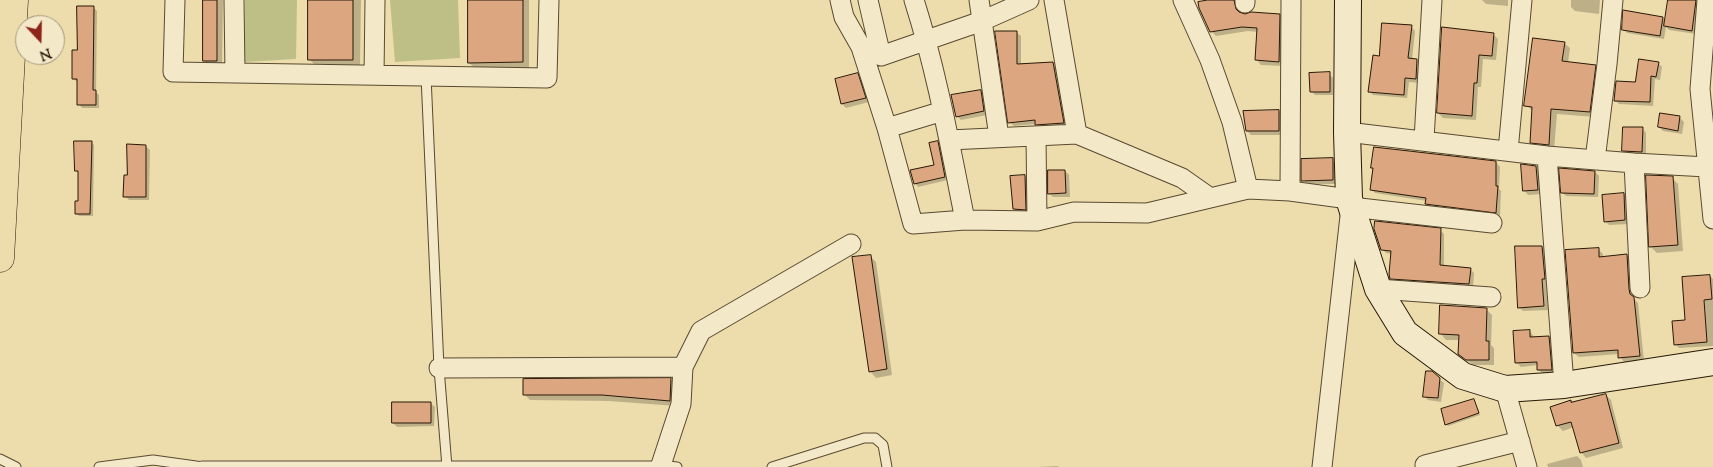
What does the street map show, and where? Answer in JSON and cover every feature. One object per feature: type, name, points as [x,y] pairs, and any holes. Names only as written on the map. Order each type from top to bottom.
[{"type":"main road","points":[[0,258],[14,0]]},
{"type":"main road","points":[[1348,0],[1347,132],[1350,203],[1378,289],[1405,333],[1463,376],[1505,389],[1564,385],[1713,362]]},
{"type":"street","points":[[175,0],[174,72],[547,78],[549,0]]},
{"type":"street","points":[[234,0],[235,73]]},
{"type":"street","points":[[374,75],[375,0]]},
{"type":"street","points":[[840,0],[844,17],[861,47],[913,224],[965,220],[1037,221],[1074,212],[1147,213],[1248,189],[1290,192],[1350,203],[1492,223]]},
{"type":"street","points":[[868,0],[881,56],[982,21],[1029,0]]},
{"type":"street","points":[[914,0],[943,111],[965,220]]},
{"type":"street","points":[[978,0],[1000,137]]},
{"type":"street","points":[[1054,0],[1076,134]]},
{"type":"street","points":[[1184,0],[1210,60],[1232,122],[1248,189]]},
{"type":"street","points":[[1290,192],[1291,0]]},
{"type":"street","points":[[1424,140],[1432,0]]},
{"type":"street","points":[[1508,151],[1522,0]]},
{"type":"street","points":[[1595,160],[1613,0]]},
{"type":"street","points":[[1707,0],[1700,89],[1713,219]]},
{"type":"street","points":[[886,128],[943,111]]},
{"type":"street","points":[[1347,132],[1547,156],[1634,164],[1708,167]]},
{"type":"street","points":[[949,140],[1076,134],[1182,178],[1209,197]]},
{"type":"street","points":[[1036,136],[1037,221]]},
{"type":"street","points":[[1547,156],[1564,385]]},
{"type":"street","points":[[1634,164],[1640,288]]},
{"type":"street","points":[[1322,467],[1350,203]]},
{"type":"street","points":[[667,466],[681,404],[683,367],[701,331],[850,244]]},
{"type":"street","points":[[1378,289],[1491,297]]},
{"type":"street","points":[[438,368],[683,367]]},
{"type":"street","points":[[1505,389],[1527,467]]},
{"type":"street","points":[[1425,466],[1520,441]]},
{"type":"lane","points":[[426,76],[438,368],[447,467]]},
{"type":"lane","points":[[772,467],[864,438],[875,438],[883,445],[888,467]]},
{"type":"lane","points":[[0,459],[16,467]]},
{"type":"lane","points":[[99,467],[153,460],[203,466],[667,466]]},
{"type":"green space","points":[[245,0],[297,0],[296,59],[244,62]]},
{"type":"green space","points":[[390,0],[458,0],[460,58],[395,62]]},
{"type":"building","points":[[203,0],[217,0],[217,61],[203,61]]},
{"type":"building","points":[[308,0],[353,0],[353,60],[308,60]]},
{"type":"building","points":[[468,0],[523,0],[523,62],[468,63]]},
{"type":"building","points":[[1234,0],[1236,9],[1245,14],[1251,12],[1280,14],[1279,62],[1255,60],[1257,28],[1242,27],[1210,32],[1198,2]]},
{"type":"building","points":[[1668,0],[1696,0],[1692,31],[1664,26]]},
{"type":"building","points":[[77,6],[94,6],[93,90],[96,90],[96,105],[77,105],[77,79],[72,79],[72,50],[77,50]]},
{"type":"building","points":[[1623,10],[1663,17],[1660,36],[1622,30]]},
{"type":"building","points":[[1382,23],[1412,25],[1408,58],[1417,59],[1416,79],[1405,78],[1404,95],[1368,92],[1373,55],[1379,56]]},
{"type":"building","points":[[1442,27],[1494,33],[1492,56],[1479,55],[1477,83],[1474,83],[1472,116],[1437,113]]},
{"type":"building","points":[[995,31],[1017,31],[1017,64],[1053,62],[1064,123],[1035,125],[1035,120],[1008,123]]},
{"type":"building","points":[[1533,38],[1565,42],[1562,61],[1596,65],[1590,112],[1551,109],[1549,145],[1530,143],[1532,107],[1524,106]]},
{"type":"building","points":[[1639,59],[1659,62],[1656,77],[1651,76],[1650,102],[1614,101],[1616,81],[1635,82]]},
{"type":"building","points":[[1330,72],[1330,92],[1310,92],[1309,73]]},
{"type":"building","points":[[858,73],[866,98],[841,104],[835,79]]},
{"type":"building","points":[[981,90],[984,111],[956,117],[951,95]]},
{"type":"building","points":[[1279,110],[1279,131],[1246,131],[1243,111]]},
{"type":"building","points":[[1660,113],[1680,116],[1678,131],[1658,127]]},
{"type":"building","points":[[1623,127],[1643,127],[1642,152],[1622,151]]},
{"type":"building","points":[[74,141],[92,141],[90,214],[75,214],[75,201],[78,201],[78,171],[75,171]]},
{"type":"building","points":[[938,141],[945,177],[914,184],[910,170],[934,165],[929,143]]},
{"type":"building","points":[[127,144],[146,145],[146,197],[123,197],[124,175],[127,175]]},
{"type":"building","points":[[1374,147],[1496,161],[1496,186],[1498,186],[1496,213],[1425,204],[1426,198],[1370,190]]},
{"type":"building","points":[[1333,158],[1333,180],[1301,181],[1301,159]]},
{"type":"building","points":[[1521,164],[1536,166],[1538,190],[1523,191]]},
{"type":"building","points":[[1559,168],[1595,171],[1594,194],[1561,193]]},
{"type":"building","points":[[1048,170],[1065,170],[1066,193],[1048,194]]},
{"type":"building","points":[[1025,175],[1026,210],[1013,209],[1010,176]]},
{"type":"building","points":[[1646,175],[1673,176],[1678,245],[1649,247]]},
{"type":"building","points":[[1624,193],[1625,220],[1604,222],[1602,195]]},
{"type":"building","points":[[1375,221],[1441,228],[1440,265],[1471,268],[1469,284],[1390,279],[1391,251],[1381,250],[1374,229]]},
{"type":"building","points":[[1515,246],[1542,246],[1545,279],[1542,279],[1544,306],[1518,308]]},
{"type":"building","points":[[1599,248],[1599,257],[1627,254],[1629,289],[1630,294],[1634,297],[1640,356],[1618,358],[1618,350],[1573,353],[1565,250]]},
{"type":"building","points":[[871,255],[887,369],[869,372],[852,257]]},
{"type":"building","points":[[1710,275],[1712,299],[1704,300],[1707,342],[1674,345],[1672,321],[1685,320],[1682,277]]},
{"type":"building","points":[[1440,305],[1487,308],[1486,341],[1489,341],[1489,360],[1466,360],[1458,354],[1459,335],[1439,334]]},
{"type":"building","points":[[1530,330],[1530,337],[1549,336],[1552,370],[1537,370],[1537,362],[1515,363],[1513,331]]},
{"type":"building","points":[[1426,371],[1432,371],[1440,378],[1438,398],[1423,397]]},
{"type":"building","points":[[671,378],[670,401],[602,395],[523,395],[523,379]]},
{"type":"building","points":[[1606,394],[1619,443],[1580,453],[1571,422],[1556,426],[1550,407],[1571,400],[1571,402]]},
{"type":"building","points":[[1474,399],[1479,413],[1445,425],[1441,409]]},
{"type":"building","points":[[392,402],[431,402],[431,423],[392,423]]}]
